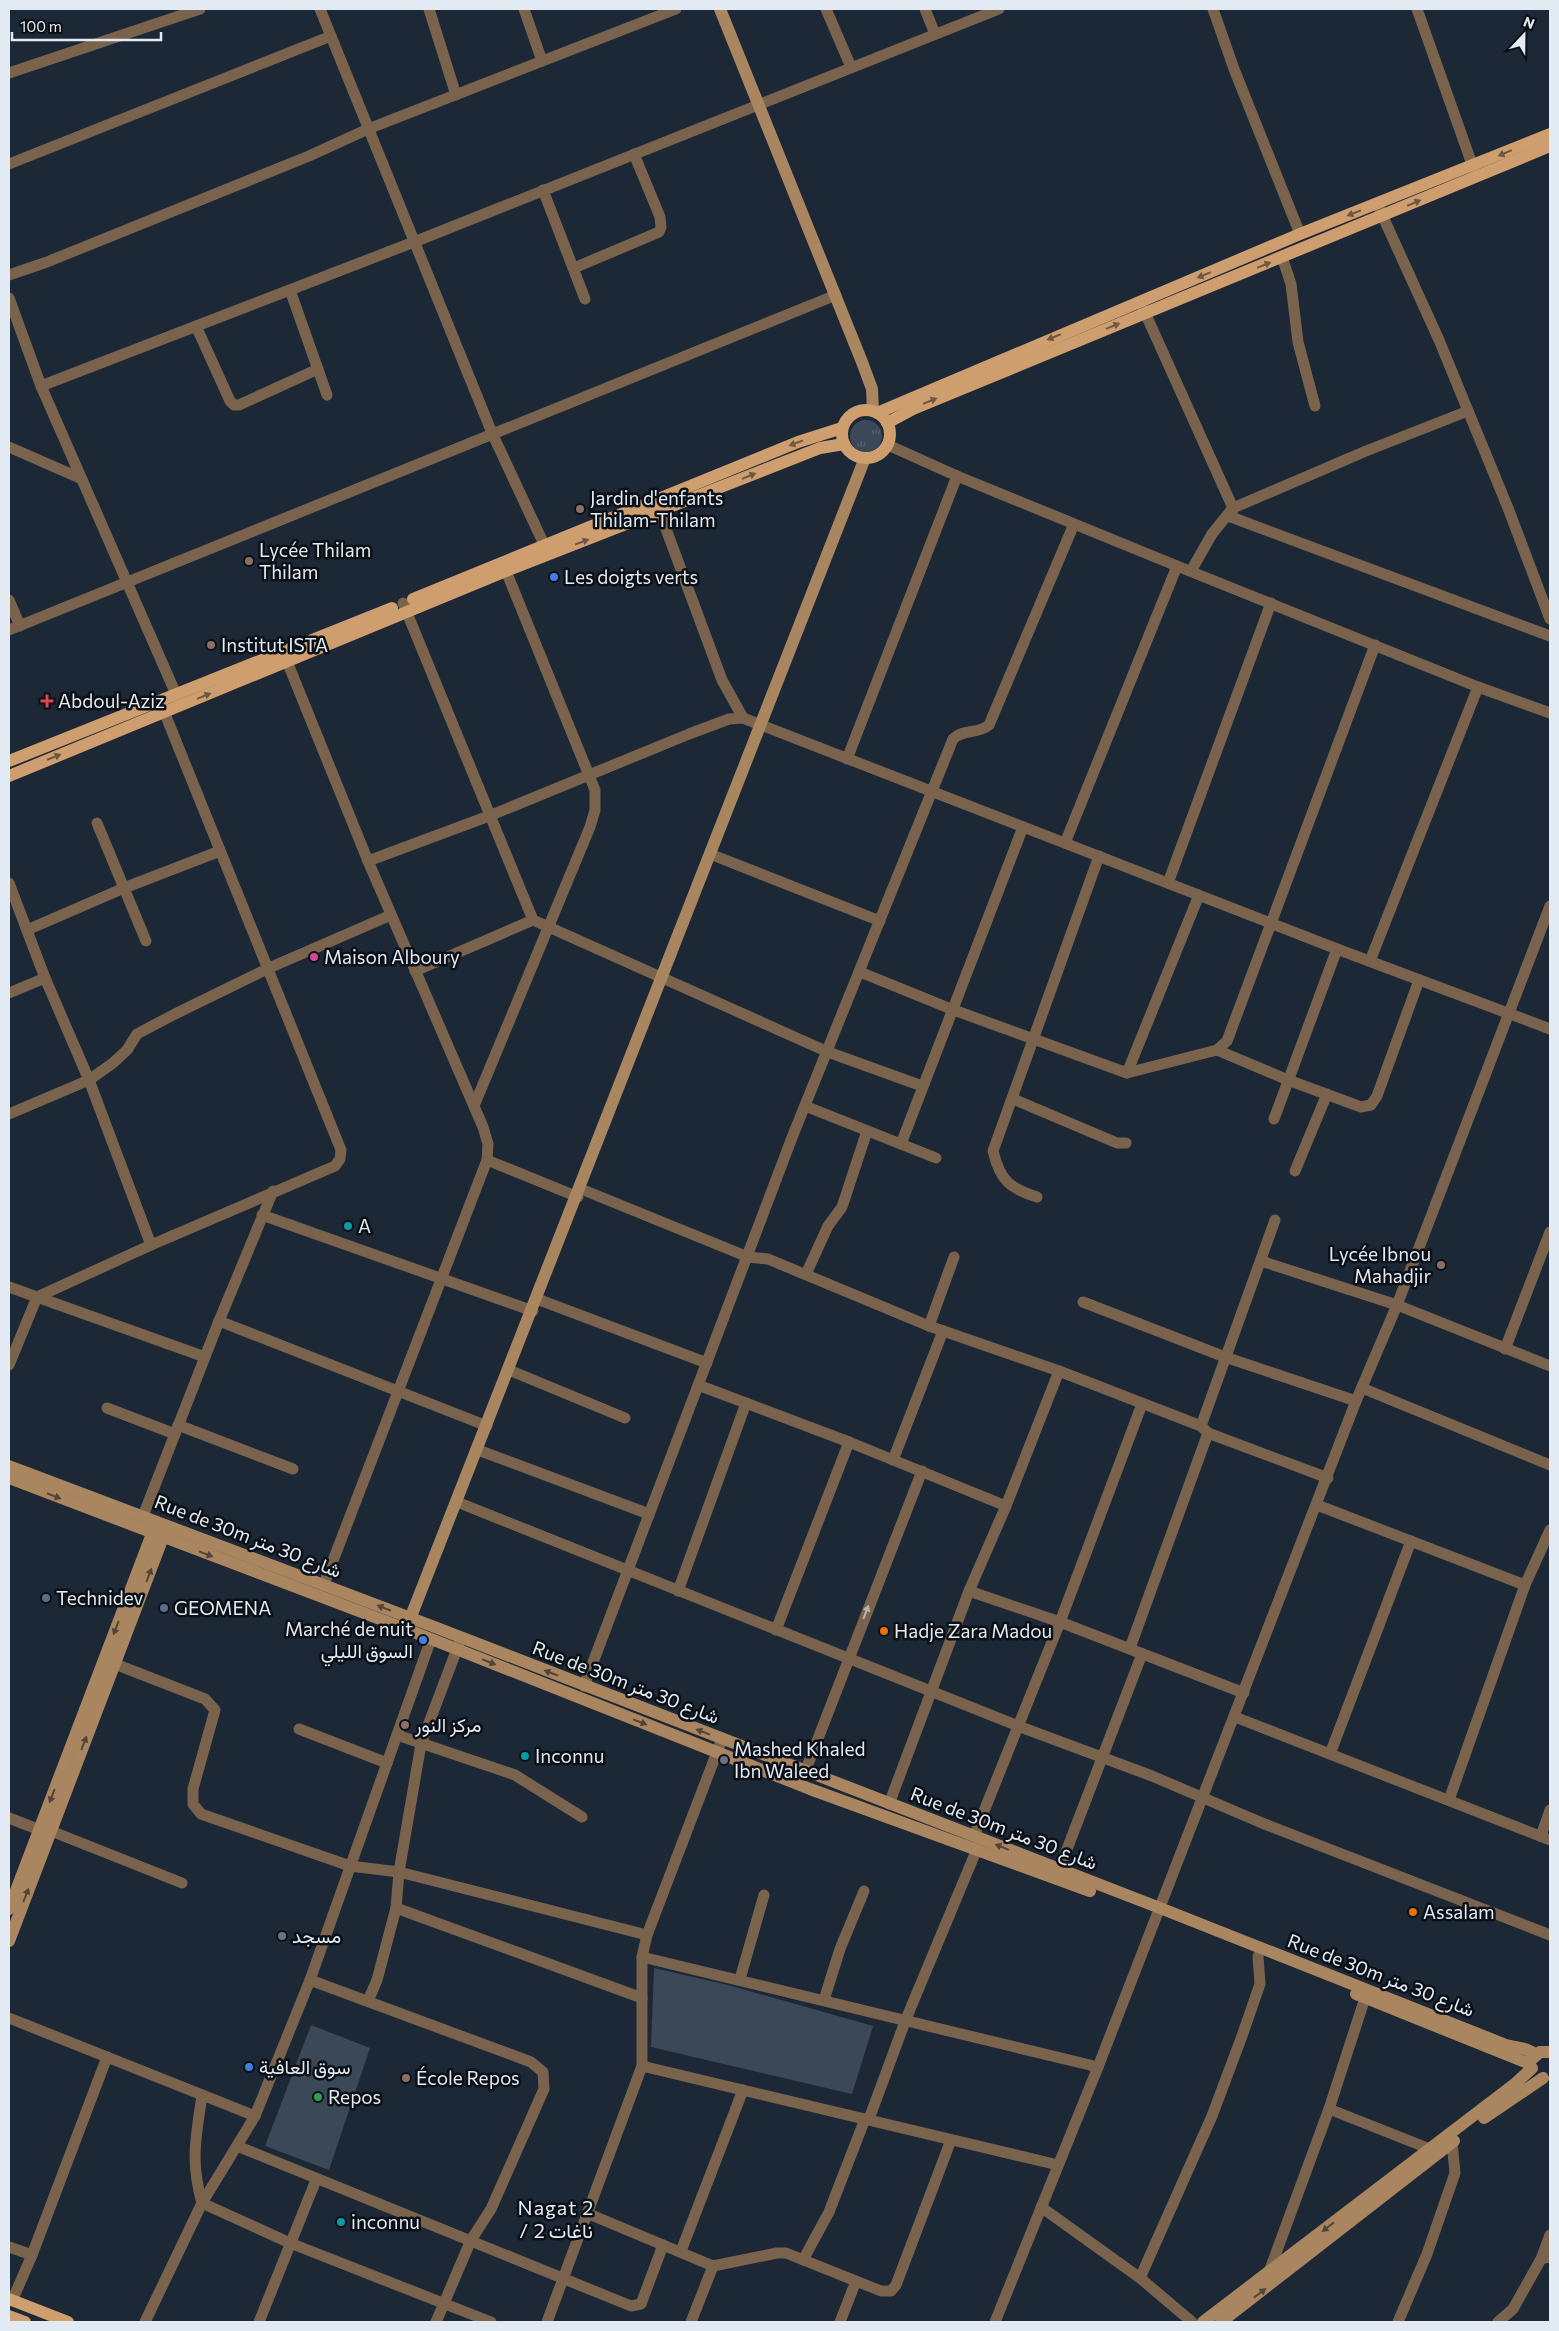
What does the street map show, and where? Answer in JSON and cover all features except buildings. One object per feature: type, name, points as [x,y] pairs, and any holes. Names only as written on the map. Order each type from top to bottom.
[{"type":"main road","points":[[658,506],[798,442],[842,428],[851,415],[865,410],[875,412],[984,373],[1142,308],[1282,257],[1473,167],[1550,134]]},
{"type":"main road","points":[[1142,308],[1300,234],[1380,210],[1550,146]]},
{"type":"main road","points":[[887,423],[912,408],[984,373]]},
{"type":"main road","points":[[842,428],[844,444],[853,454],[866,458],[878,454],[888,445],[890,434],[887,423],[875,412]]},
{"type":"main road","points":[[9,776],[178,699],[547,550],[658,506],[820,448],[844,444]]},
{"type":"main road","points":[[405,607],[506,571],[547,550]]},
{"type":"main road","points":[[9,762],[162,706]]},
{"type":"main road","points":[[10,2300],[68,2322]]},
{"type":"main road","points":[[9,2316],[25,2322]]},
{"type":"street","points":[[9,73],[200,9]]},
{"type":"street","points":[[320,9],[492,433],[547,550]]},
{"type":"street","points":[[429,9],[456,95]]},
{"type":"street","points":[[524,9],[542,61]]},
{"type":"street","points":[[9,275],[55,259],[309,156],[368,130],[676,9]]},
{"type":"street","points":[[720,9],[836,295],[872,390],[875,412]]},
{"type":"street","points":[[826,9],[850,67]]},
{"type":"street","points":[[925,9],[935,34]]},
{"type":"street","points":[[41,386],[414,242],[999,9]]},
{"type":"street","points":[[1213,9],[1300,234]]},
{"type":"street","points":[[1417,9],[1473,167]]},
{"type":"street","points":[[9,164],[331,36]]},
{"type":"street","points":[[574,268],[659,232],[661,227],[660,216],[634,154]]},
{"type":"street","points":[[543,190],[585,299]]},
{"type":"street","points":[[1380,210],[1468,411],[1508,508],[1550,619]]},
{"type":"street","points":[[1282,257],[1291,284],[1298,342],[1315,406]]},
{"type":"street","points":[[290,290],[327,395]]},
{"type":"street","points":[[9,600],[14,628],[836,295]]},
{"type":"street","points":[[9,298],[41,386],[178,699]]},
{"type":"street","points":[[1142,308],[1233,508],[1231,516],[1550,636]]},
{"type":"street","points":[[196,326],[234,406],[239,406],[318,370]]},
{"type":"street","points":[[1191,571],[1212,534],[1233,508],[1366,451],[1468,411]]},
{"type":"street","points":[[888,445],[957,476],[1176,566],[1478,687],[1550,713]]},
{"type":"street","points":[[9,447],[82,479]]},
{"type":"street","points":[[409,1624],[866,458]]},
{"type":"street","points":[[847,759],[957,476]]},
{"type":"street","points":[[658,506],[722,680],[743,718]]},
{"type":"street","points":[[584,1686],[805,1106],[953,739],[959,735],[985,729],[989,726],[1074,524]]},
{"type":"street","points":[[1065,843],[1176,566]]},
{"type":"street","points":[[474,1106],[550,928],[595,810],[595,790],[506,571]]},
{"type":"street","points":[[1168,883],[1272,603]]},
{"type":"street","points":[[405,607],[489,816],[534,920],[828,1052],[922,1086]]},
{"type":"street","points":[[860,972],[951,1009],[1127,1073],[1217,1050],[1227,1041],[1376,646]]},
{"type":"street","points":[[285,656],[368,861],[474,1106],[488,1144],[487,1160],[324,1584]]},
{"type":"street","points":[[1370,961],[1478,687]]},
{"type":"street","points":[[9,1365],[37,1298],[151,1245],[335,1166],[340,1159],[341,1150],[162,706]]},
{"type":"street","points":[[368,861],[489,816],[697,731],[729,719],[743,718],[931,793],[1550,1029]]},
{"type":"street","points":[[97,823],[146,941]]},
{"type":"street","points":[[902,1144],[951,1009],[1023,827]]},
{"type":"street","points":[[27,930],[124,888],[220,851]]},
{"type":"street","points":[[710,854],[880,921]]},
{"type":"street","points":[[1037,1197],[1009,1186],[997,1170],[993,1151],[1099,856]]},
{"type":"street","points":[[9,883],[45,978],[89,1080],[151,1245]]},
{"type":"street","points":[[1127,1073],[1199,895]]},
{"type":"street","points":[[995,2322],[1098,2067],[1202,1797],[1235,1718],[1356,1401],[1397,1305],[1550,906]]},
{"type":"street","points":[[9,1114],[89,1080],[113,1064],[127,1050],[137,1034],[269,968],[391,915]]},
{"type":"street","points":[[416,971],[534,920]]},
{"type":"street","points":[[1274,1119],[1337,949]]},
{"type":"street","points":[[9,994],[45,978]]},
{"type":"street","points":[[1217,1050],[1288,1080],[1361,1107],[1371,1105],[1377,1096],[1419,980]]},
{"type":"street","points":[[1294,1171],[1327,1094]]},
{"type":"street","points":[[1013,1099],[1118,1143],[1126,1143]]},
{"type":"street","points":[[805,1106],[936,1158]]},
{"type":"street","points":[[806,1274],[828,1226],[842,1207],[867,1131]]},
{"type":"street","points":[[487,1160],[748,1257],[768,1259],[929,1326],[1059,1371],[1328,1478]]},
{"type":"street","points":[[143,1516],[273,1191]]},
{"type":"street","points":[[262,1215],[442,1278],[535,1305],[707,1363]]},
{"type":"street","points":[[1130,1648],[1204,1430],[1225,1357],[1275,1220]]},
{"type":"street","points":[[1505,1349],[1550,1232]]},
{"type":"street","points":[[929,1326],[954,1256]]},
{"type":"street","points":[[1261,1261],[1397,1305],[1550,1366]]},
{"type":"street","points":[[9,1287],[205,1357]]},
{"type":"street","points":[[1083,1302],[1225,1357],[1356,1401]]},
{"type":"street","points":[[219,1322],[487,1426]]},
{"type":"street","points":[[893,1460],[943,1331]]},
{"type":"street","points":[[509,1370],[625,1418]]},
{"type":"street","points":[[889,1804],[969,1591],[1006,1506],[1059,1371]]},
{"type":"street","points":[[698,1386],[849,1442],[1006,1506]]},
{"type":"street","points":[[1362,1388],[1550,1466]]},
{"type":"street","points":[[678,1591],[746,1403]]},
{"type":"street","points":[[974,1836],[1060,1622],[1142,1404]]},
{"type":"street","points":[[106,1408],[293,1469]]},
{"type":"street","points":[[776,1630],[849,1442]]},
{"type":"street","points":[[478,1450],[649,1514]]},
{"type":"street","name":"Rue de 30m شارع 30 متر","points":[[9,1466],[143,1516],[160,1530],[459,1643],[584,1686],[974,1836],[1158,1911],[1506,2045],[1525,2049],[1541,2057]]},
{"type":"street","points":[[805,1772],[922,1471]]},
{"type":"street","name":"Rue de 30m شارع 30 متر","points":[[9,1478],[324,1584],[409,1624],[431,1639],[459,1643],[717,1752],[810,1789],[1158,1911],[1258,1956],[1365,1998],[1541,2057]]},
{"type":"street","points":[[457,1502],[1018,1726],[1102,1757],[1262,1823],[1550,1935]]},
{"type":"street","points":[[1317,1505],[1525,1585]]},
{"type":"street","points":[[1317,1505],[1525,1585]]},
{"type":"street","points":[[9,1909],[45,1830],[115,1664],[160,1530]]},
{"type":"street","points":[[9,1941],[45,1830],[160,1530]]},
{"type":"street","points":[[1449,1800],[1525,1585],[1550,1530]]},
{"type":"street","points":[[1330,1754],[1411,1542]]},
{"type":"street","points":[[969,1591],[1060,1622],[1244,1693]]},
{"type":"street","points":[[145,2322],[202,2203],[255,2116],[310,1980],[431,1639]]},
{"type":"street","points":[[368,2001],[377,1980],[396,1908],[399,1872],[421,1744],[459,1643]]},
{"type":"street","points":[[1059,1870],[1142,1654]]},
{"type":"street","points":[[115,1664],[206,1699],[214,1710],[193,1789],[193,1804],[201,1814],[350,1866],[399,1872],[647,1935]]},
{"type":"street","points":[[1235,1718],[1545,1838],[1550,1810]]},
{"type":"street","points":[[299,1729],[387,1762]]},
{"type":"street","points":[[397,1735],[515,1774],[582,1817]]},
{"type":"street","points":[[547,2322],[589,2214],[642,2066],[642,1957],[647,1935],[722,1739]]},
{"type":"street","points":[[9,1818],[182,1883]]},
{"type":"street","points":[[803,2260],[829,2212],[906,2019],[977,1849]]},
{"type":"street","points":[[824,2000],[840,1948],[864,1891]]},
{"type":"street","points":[[740,1980],[764,1895]]},
{"type":"street","points":[[396,1908],[642,1998]]},
{"type":"street","points":[[1140,2278],[1212,2116],[1242,2036],[1260,1984],[1258,1956]]},
{"type":"street","points":[[642,1957],[906,2019],[1098,2067]]},
{"type":"street","points":[[310,1980],[531,2062],[543,2072],[544,2089],[491,2208],[471,2240],[436,2322]]},
{"type":"street","points":[[1269,2272],[1329,2109],[1365,1998]]},
{"type":"street","points":[[9,2018],[255,2116]]},
{"type":"street","points":[[10,2300],[32,2255],[107,2057]]},
{"type":"street","points":[[1541,2057],[1536,2075],[1547,2077]]},
{"type":"street","points":[[1203,2322],[1516,2083],[1541,2057]]},
{"type":"street","points":[[642,2066],[1058,2165]]},
{"type":"street","points":[[1221,2322],[1452,2142],[1547,2077]]},
{"type":"street","points":[[681,2251],[743,2090]]},
{"type":"street","points":[[202,2095],[193,2154],[196,2181],[202,2203]]},
{"type":"street","points":[[1329,2109],[1430,2150]]},
{"type":"street","points":[[589,2214],[713,2266],[777,2253],[786,2253],[881,2291],[891,2291],[896,2285],[950,2140]]},
{"type":"street","points":[[1398,2322],[1427,2254],[1455,2174],[1452,2142]]},
{"type":"street","points":[[237,2146],[316,2180],[471,2240],[631,2306],[641,2304],[663,2245]]},
{"type":"street","points":[[259,2322],[316,2180]]},
{"type":"street","points":[[202,2203],[290,2243],[491,2322]]},
{"type":"street","points":[[1041,2207],[1140,2278],[1192,2322]]},
{"type":"street","points":[[1498,2322],[1513,2309],[1546,2258],[1550,2235]]},
{"type":"street","points":[[9,2247],[32,2255]]},
{"type":"street","points":[[691,2322],[713,2266]]},
{"type":"street","points":[[840,2322],[856,2281]]},
{"type":"green space","points":[[866,420],[878,424],[882,436],[878,448],[866,452],[854,448],[850,436],[854,424]]},
{"type":"green space","points":[[654,1968],[728,1985],[873,2026],[852,2094],[651,2047]]},
{"type":"green space","name":"Repos","points":[[311,2025],[370,2048],[329,2170],[265,2146]]},
{"type":"place","name":"Jardin d'enfants Thilam-Thilam","points":[[580,509]]},
{"type":"place","name":"Lycée Thilam Thilam","points":[[249,561]]},
{"type":"place","name":"Les doigts verts","points":[[554,577]]},
{"type":"place","name":"Institut ISTA","points":[[211,645]]},
{"type":"place","name":"Abdoul-Aziz","points":[[47,701]]},
{"type":"place","name":"Maison Alboury","points":[[314,957]]},
{"type":"place","name":"A","points":[[348,1226]]},
{"type":"place","name":"Lycée Ibnou Mahadjir","points":[[1441,1265]]},
{"type":"place","name":"Technidev","points":[[46,1598]]},
{"type":"place","name":"GEOMENA","points":[[164,1608]]},
{"type":"place","name":"Hadje Zara Madou","points":[[884,1631]]},
{"type":"place","name":"Marché de nuit السوق الليلي","points":[[423,1640]]},
{"type":"place","name":"مركز النور","points":[[405,1725]]},
{"type":"place","name":"Inconnu","points":[[525,1756]]},
{"type":"place","name":"Mashed Khaled Ibn Waleed","points":[[724,1760]]},
{"type":"place","name":"Assalam","points":[[1413,1912]]},
{"type":"place","name":"مسجد","points":[[282,1936]]},
{"type":"place","name":"سوق العافية","points":[[249,2067]]},
{"type":"place","name":"École Repos","points":[[406,2078]]},
{"type":"place","name":"Repos","points":[[318,2097]]},
{"type":"place","name":"inconnu","points":[[341,2222]]},
{"type":"district","name":"Nagat 2 / ناغات 2","points":[[556,2220]]}]
